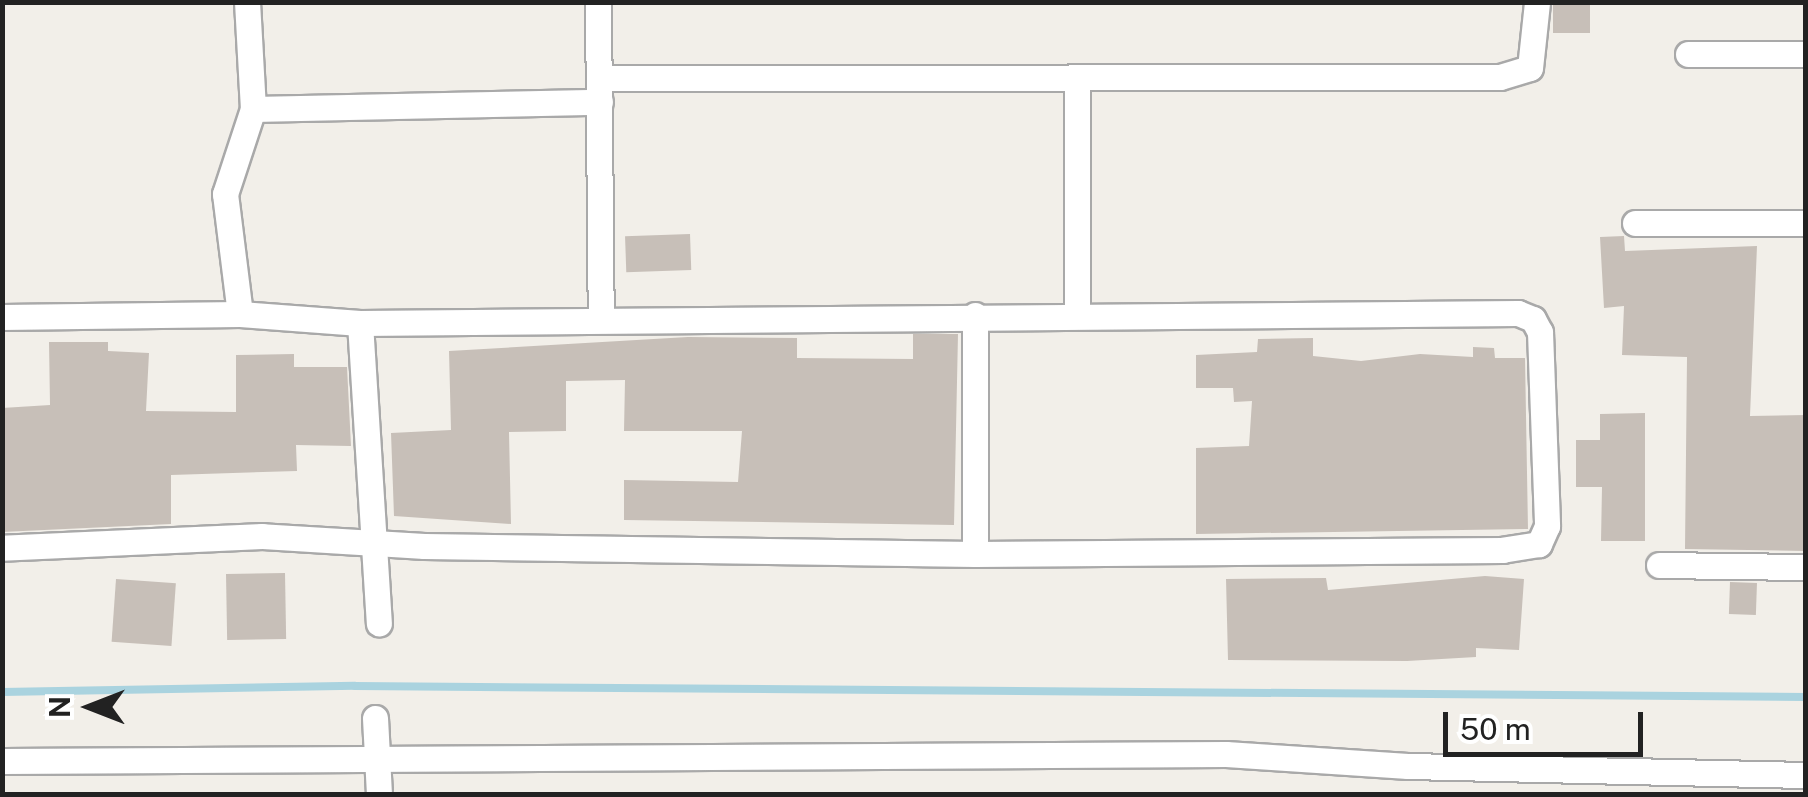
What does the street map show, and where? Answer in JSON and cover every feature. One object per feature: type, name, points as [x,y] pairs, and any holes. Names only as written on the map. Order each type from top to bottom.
[{"type":"street","points":[[240,314],[224,194],[253,109],[247,2]]},
{"type":"street","points":[[598,2],[600,319]]},
{"type":"street","points":[[253,109],[600,90],[1077,78],[1500,77],[1530,68],[1536,2]]},
{"type":"street","points":[[1688,54],[1806,54]]},
{"type":"street","points":[[1077,78],[1077,314]]},
{"type":"street","points":[[1634,223],[1806,223]]},
{"type":"street","points":[[2,317],[240,314],[360,323],[1518,313],[1534,319],[1540,332],[1547,526],[1539,544],[1503,550],[975,554],[370,544],[262,536],[2,548]]},
{"type":"street","points":[[975,315],[975,554]]},
{"type":"street","points":[[360,323],[370,544],[379,623]]},
{"type":"street","points":[[1660,565],[1806,567]]},
{"type":"street","points":[[375,718],[379,794]]},
{"type":"street","points":[[2,762],[1226,754],[1684,785],[1806,775]]},
{"type":"building","points":[[1553,2],[1590,2],[1590,33],[1553,33]]},
{"type":"building","points":[[690,234],[691,270],[626,272],[625,236]]},
{"type":"building","points":[[1624,236],[1625,251],[1757,246],[1750,416],[1806,415],[1806,551],[1685,549],[1687,357],[1622,355],[1624,306],[1604,308],[1600,237]]},
{"type":"building","points":[[913,334],[958,334],[954,525],[624,520],[624,480],[738,482],[742,431],[624,431],[625,380],[566,381],[566,431],[509,432],[511,524],[394,516],[391,433],[451,430],[449,351],[688,337],[797,338],[797,358],[913,359]]},
{"type":"building","points":[[1313,338],[1313,356],[1361,361],[1420,354],[1473,357],[1473,347],[1494,348],[1495,358],[1525,358],[1528,529],[1196,534],[1196,448],[1249,446],[1252,401],[1234,402],[1233,388],[1196,388],[1196,355],[1257,352],[1258,339]]},
{"type":"building","points":[[49,342],[108,342],[108,351],[149,353],[146,411],[236,412],[236,355],[294,354],[294,367],[347,367],[351,446],[296,445],[297,471],[171,475],[171,524],[2,532],[2,408],[50,405]]},
{"type":"building","points":[[1645,413],[1645,541],[1601,541],[1602,487],[1576,487],[1576,440],[1600,440],[1600,414]]},
{"type":"building","points":[[285,573],[286,639],[227,640],[226,574]]},
{"type":"building","points":[[1485,576],[1524,579],[1519,650],[1476,648],[1476,657],[1407,661],[1228,660],[1226,579],[1326,578],[1328,590]]},
{"type":"building","points":[[116,579],[176,583],[171,646],[112,642]]},
{"type":"building","points":[[1730,582],[1757,583],[1756,615],[1729,614]]},
{"type":"waterway","points":[[2,692],[355,686],[1806,697]]}]
